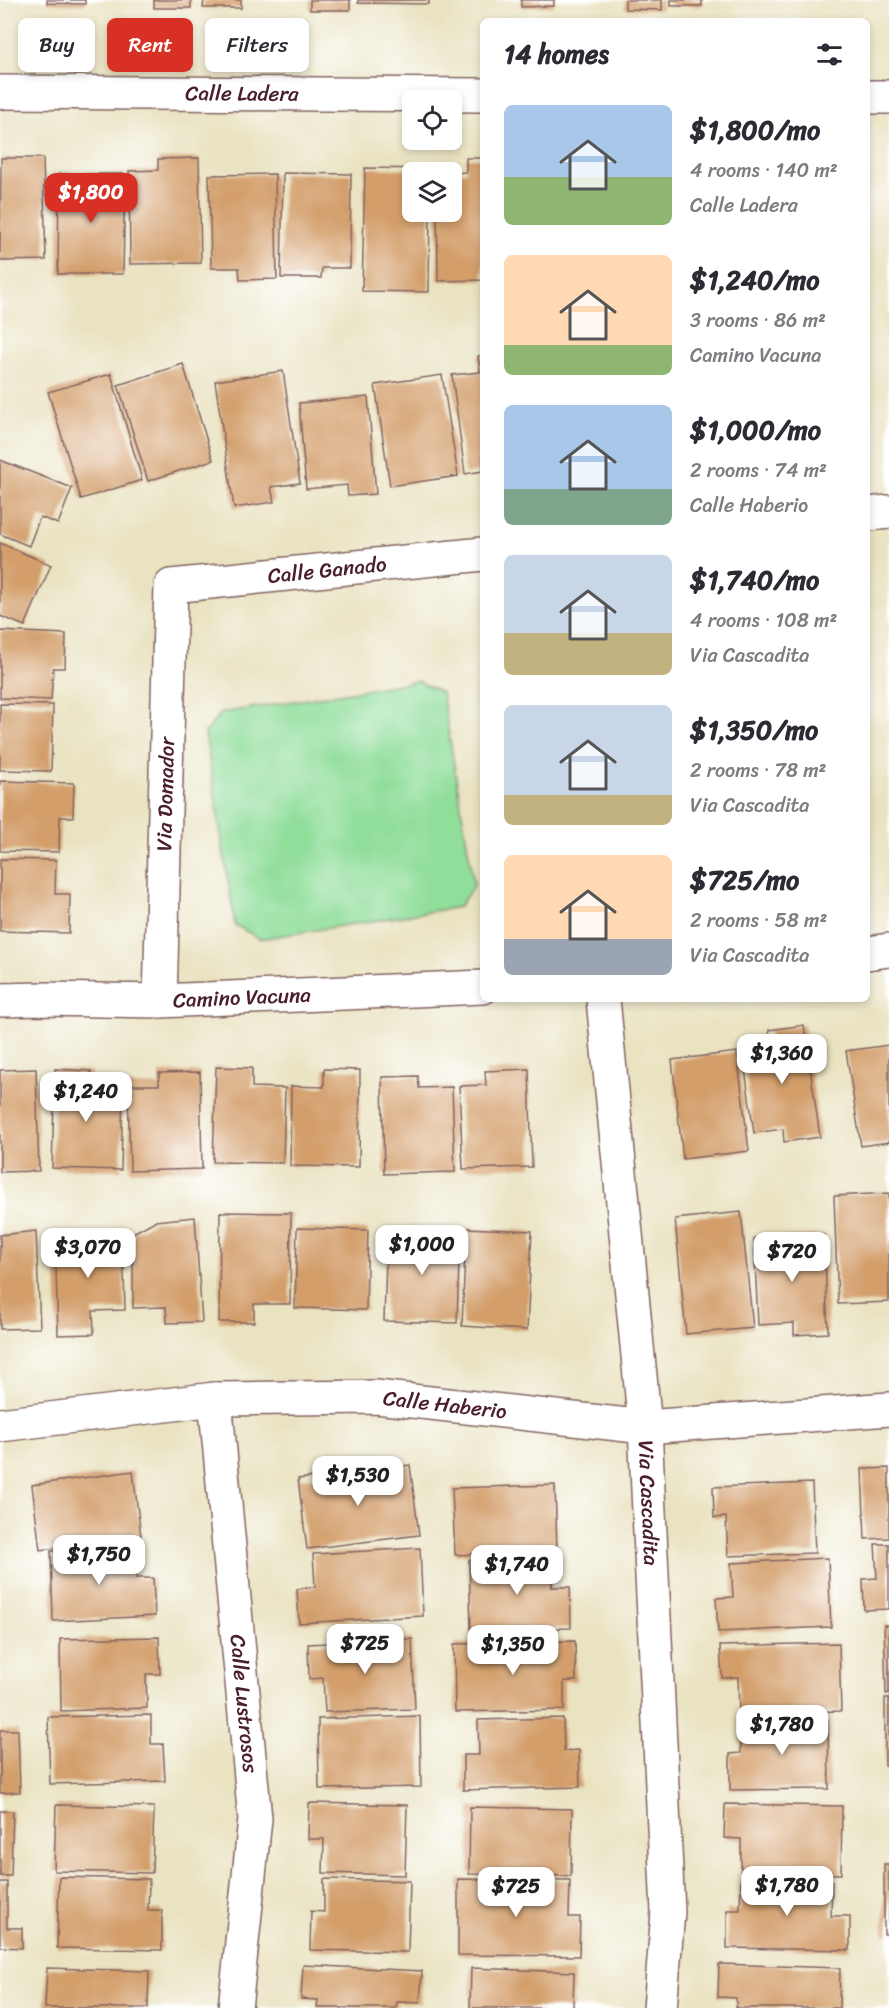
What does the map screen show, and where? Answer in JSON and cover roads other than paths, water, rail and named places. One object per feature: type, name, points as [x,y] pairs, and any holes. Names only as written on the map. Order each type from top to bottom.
[{"type":"street","name":"Calle Ladera","points":[[0,92],[480,95]]},
{"type":"street","points":[[870,97],[889,97]]},
{"type":"street","points":[[870,514],[889,512]]},
{"type":"street","name":"Calle Ganado","points":[[171,586],[480,554]]},
{"type":"street","name":"Via Domador","points":[[160,1001],[171,586]]},
{"type":"street","points":[[870,953],[889,950]]},
{"type":"street","name":"Camino Vacuna","points":[[0,1000],[160,1001],[480,987]]},
{"type":"street","name":"Via Cascadita","points":[[603,1002],[645,1427],[668,1912],[660,2008]]},
{"type":"street","name":"Calle Haberio","points":[[0,1425],[215,1399],[376,1397],[645,1427],[889,1408]]},
{"type":"street","name":"Calle Lustrosos","points":[[215,1399],[255,1819],[235,2008]]}]
